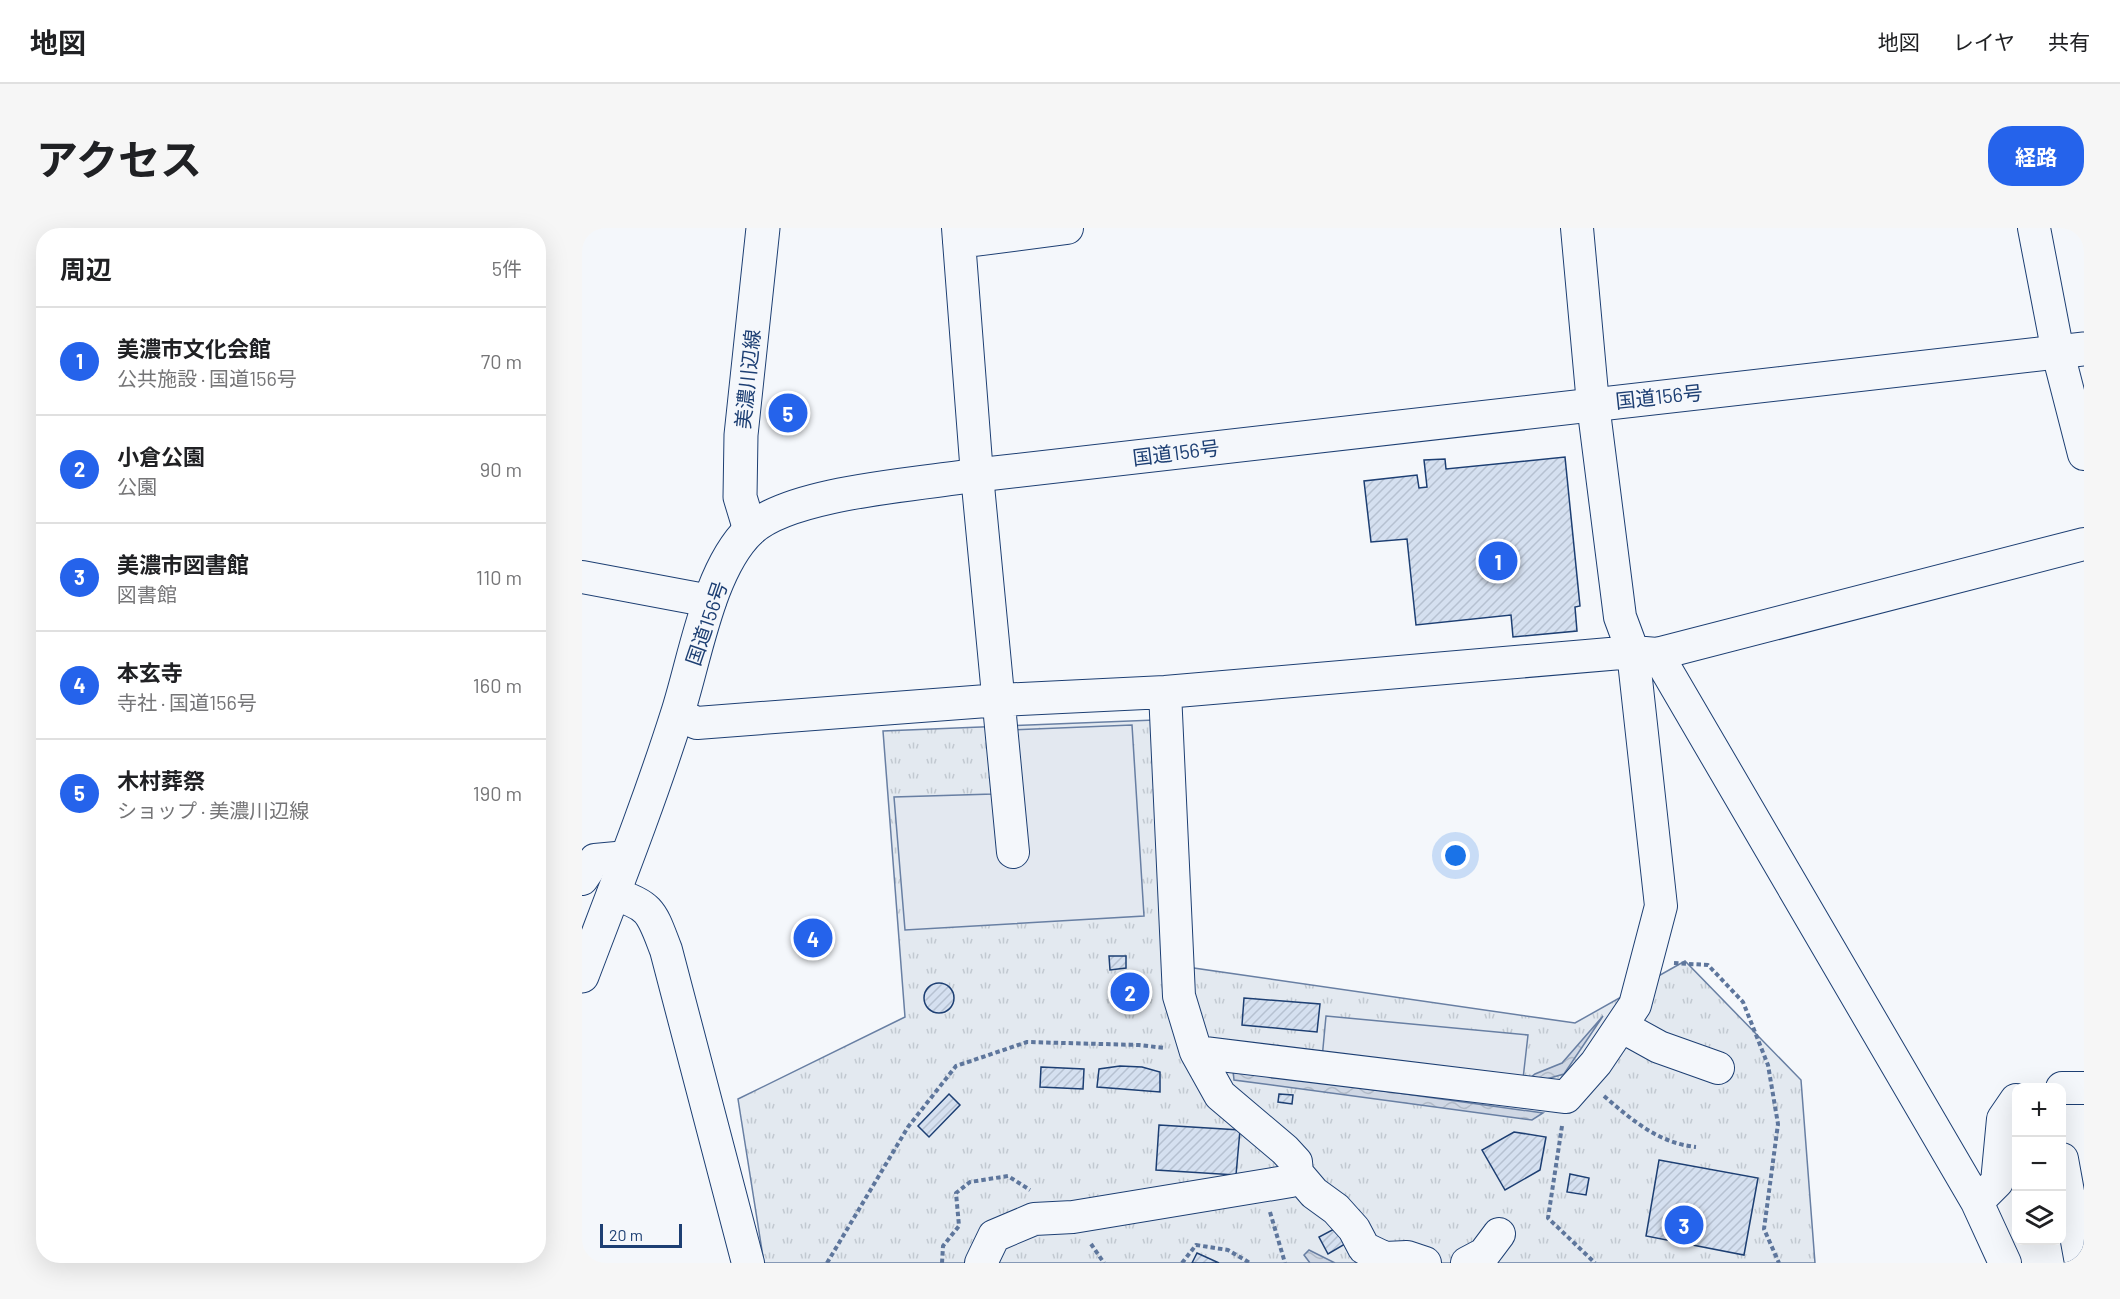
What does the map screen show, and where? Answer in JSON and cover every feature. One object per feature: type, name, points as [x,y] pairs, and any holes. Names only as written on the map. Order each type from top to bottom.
[{"type":"main road","name":"美濃川辺線","points":[[750,530],[740,497],[741,435],[763,228]]},
{"type":"main road","name":"国道156号","points":[[582,976],[678,715],[710,601],[732,554],[750,530],[785,509],[816,499],[978,475],[2071,351]]},
{"type":"street","points":[[1013,852],[978,475],[959,235],[1067,228]]},
{"type":"street","points":[[1577,228],[1593,404],[1620,617],[1645,653],[1977,1202],[2005,1263]]},
{"type":"street","points":[[2034,228],[2071,351],[2084,454]]},
{"type":"street","points":[[678,715],[697,723],[1000,700],[1165,692],[1645,653],[2084,544]]},
{"type":"street","points":[[582,577],[710,601]]},
{"type":"street","points":[[1196,1052],[1575,1087],[1635,1005],[1661,906],[1645,653]]},
{"type":"street","points":[[1165,692],[1179,996],[1196,1052],[1220,1095],[1285,1150],[1296,1162],[1297,1173],[1314,1193],[1336,1209],[1354,1229],[1364,1248],[1386,1258],[1407,1257],[1425,1263]]},
{"type":"street","points":[[582,879],[595,860],[627,856]]},
{"type":"street","points":[[613,894],[639,901],[654,920],[666,950],[748,1263]]},
{"type":"street","points":[[1621,1026],[1659,1047],[1718,1068]]},
{"type":"street","points":[[2066,1088],[2084,1088]]},
{"type":"street","points":[[1977,1202],[1997,1182],[2003,1119],[2012,1106]]},
{"type":"street","points":[[981,1263],[994,1236],[1034,1219],[1073,1217],[1291,1181],[1297,1173]]},
{"type":"street","points":[[2066,1185],[2081,1263]]},
{"type":"street","points":[[1467,1263],[1484,1254],[1499,1234]]},
{"type":"path","points":[[1647,961],[1708,965],[1743,1002],[1768,1065],[1778,1124],[1764,1229],[1779,1263]]},
{"type":"path","points":[[827,1263],[908,1127],[956,1066],[1027,1042],[1139,1045],[1196,1052]]},
{"type":"path","points":[[1595,1263],[1548,1218],[1575,1087],[1638,1125],[1676,1144],[1696,1147]]},
{"type":"path","points":[[1262,1186],[1286,1263]]},
{"type":"path","points":[[1182,1263],[1196,1245],[1228,1250],[1250,1263]]},
{"type":"green space","points":[[1155,720],[1180,966],[1575,1023],[1685,961],[1801,1080],[1815,1263],[764,1263],[738,1099],[905,1017],[883,731]]},
{"type":"shaded area","points":[[1132,725],[1144,916],[905,930],[894,797],[993,794],[987,731]]},
{"type":"shaded area","points":[[1326,1016],[1528,1035],[1520,1105],[1320,1080]]},
{"type":"water","points":[[1603,1016],[1564,1074],[1543,1080],[1529,1079],[1535,1074],[1562,1063]]},
{"type":"water","points":[[1233,1070],[1543,1113],[1532,1120],[1234,1080]]},
{"type":"water","points":[[1309,1250],[1335,1263],[1310,1263],[1304,1255]]},
{"type":"building","points":[[1565,457],[1580,606],[1575,607],[1577,631],[1513,637],[1511,615],[1416,625],[1407,539],[1371,542],[1364,481],[1417,475],[1419,488],[1427,487],[1424,460],[1445,459],[1446,469]]},
{"type":"building","points":[[1109,956],[1126,956],[1126,968],[1110,970]]},
{"type":"building","points":[[939,983],[945,984],[953,992],[953,1004],[945,1012],[939,1013],[933,1012],[925,1004],[924,998],[925,992],[933,984]]},
{"type":"building","points":[[1244,998],[1320,1004],[1317,1032],[1242,1025]]},
{"type":"building","points":[[1120,1066],[1142,1067],[1160,1072],[1160,1092],[1097,1087],[1099,1069]]},
{"type":"building","points":[[1041,1067],[1084,1069],[1083,1089],[1040,1087]]},
{"type":"building","points":[[949,1094],[960,1105],[929,1137],[918,1126]]},
{"type":"building","points":[[1279,1094],[1293,1095],[1292,1104],[1278,1102]]},
{"type":"building","points":[[1159,1125],[1240,1130],[1236,1175],[1156,1170]]},
{"type":"building","points":[[1514,1132],[1546,1137],[1540,1170],[1505,1190],[1482,1150]]},
{"type":"building","points":[[1659,1160],[1758,1178],[1744,1255],[1646,1236]]},
{"type":"building","points":[[1570,1174],[1589,1178],[1586,1195],[1567,1192]]},
{"type":"building","points":[[1336,1228],[1345,1244],[1328,1254],[1319,1237]]},
{"type":"building","points":[[1197,1253],[1219,1263],[1192,1263]]},
{"type":"place","name":"木村葬祭","points":[[788,413]]},
{"type":"place","name":"美濃市文化会館","points":[[1498,561]]},
{"type":"place","name":"本玄寺","points":[[813,938]]},
{"type":"place","name":"小倉公園","points":[[1130,992]]},
{"type":"place","name":"美濃市図書館","points":[[1684,1225]]}]
